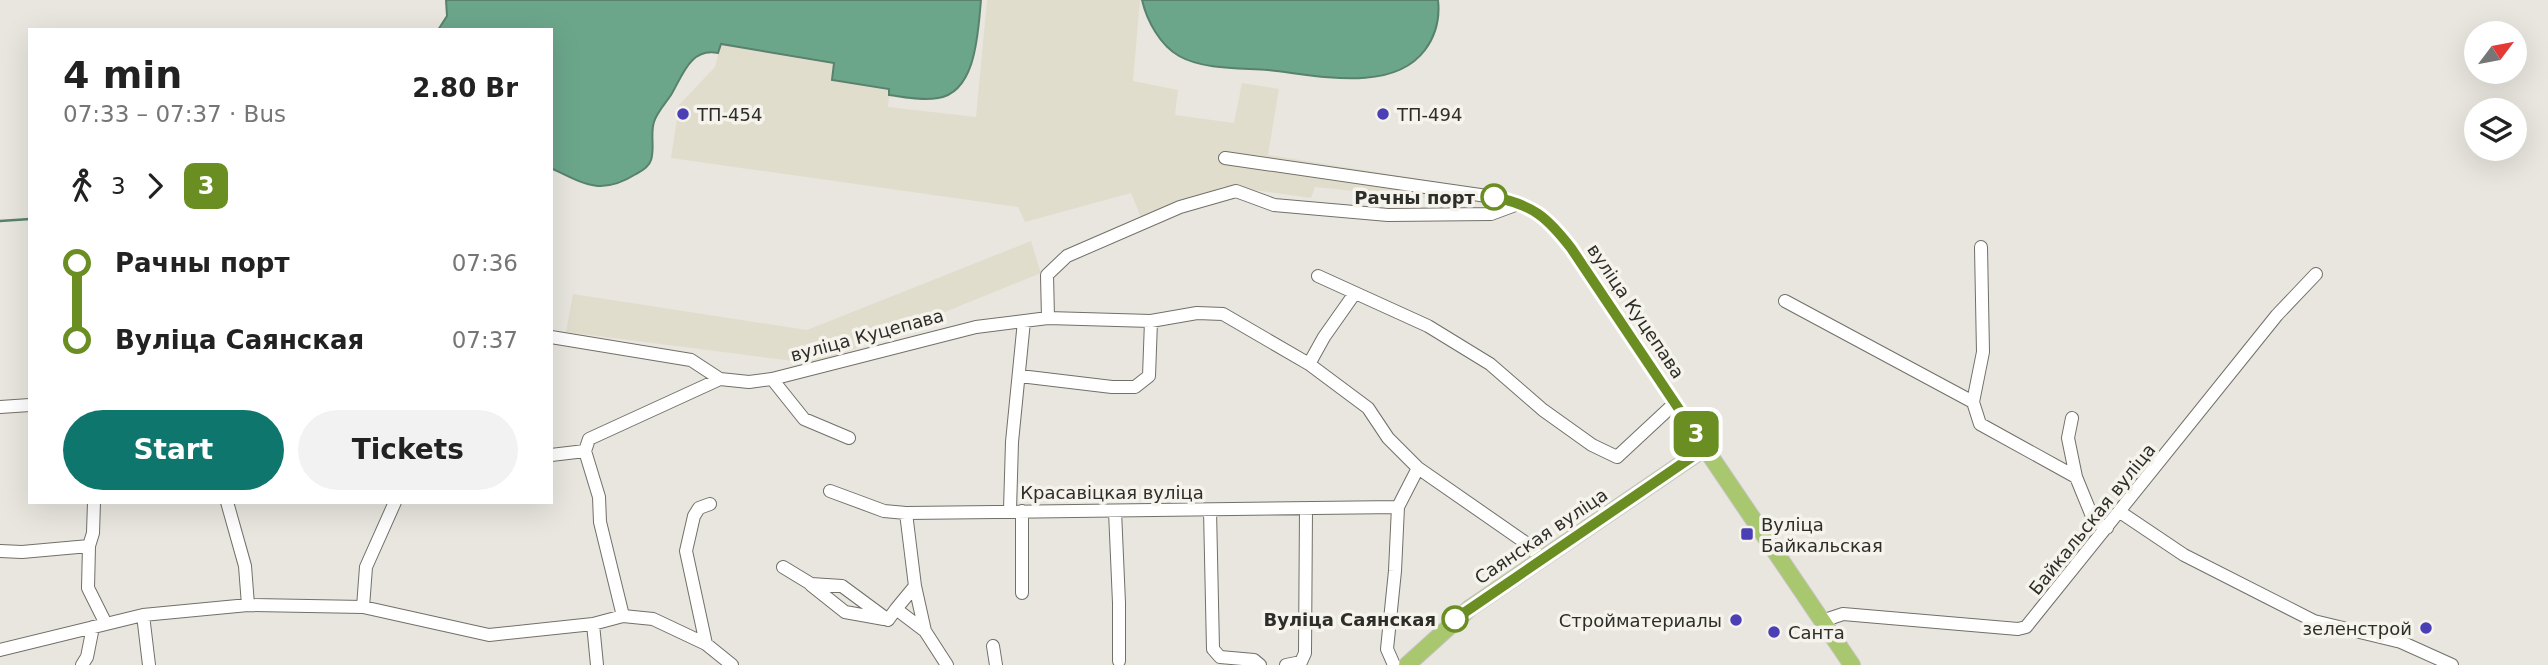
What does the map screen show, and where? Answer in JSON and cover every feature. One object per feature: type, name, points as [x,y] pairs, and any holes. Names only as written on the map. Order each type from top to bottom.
[{"type":"main road","name":"Саянская вуліца","points":[[1407,665],[1455,619],[1705,448]]},
{"type":"main road","name":"вуліца Куцепава","points":[[1705,448],[1852,665]]},
{"type":"street","name":"вуліца Куцепава","points":[[1224,158],[1480,195],[1519,203],[1541,214],[1561,236],[1705,448]]},
{"type":"street","points":[[1048,318],[1047,275],[1067,256],[1180,207],[1236,191],[1274,205],[1388,215],[1491,214],[1519,203]]},
{"type":"street","points":[[1981,247],[1983,352],[1973,402],[1980,424],[2076,477]]},
{"type":"street","name":"Байкальская вуліца","points":[[1822,621],[1843,614],[2018,629],[2026,627],[2277,315],[2316,274]]},
{"type":"street","points":[[1318,276],[1428,326],[1490,364],[1553,417],[1592,445],[1617,457],[1674,404]]},
{"type":"street","points":[[1309,365],[1324,337],[1355,293]]},
{"type":"street","points":[[1785,301],[1973,402]]},
{"type":"street","points":[[1022,593],[1012,442],[1024,321],[1048,318],[1151,321],[1197,313],[1223,314],[1309,365],[1368,408],[1388,438],[1418,468],[1526,543],[1542,559]]},
{"type":"street","name":"вуліца Куцепава","points":[[720,379],[749,382],[772,379],[976,327],[1024,321]]},
{"type":"street","points":[[1020,376],[1112,387],[1135,387],[1149,376],[1151,321]]},
{"type":"street","points":[[553,337],[691,360],[720,379]]},
{"type":"street","points":[[623,616],[600,522],[599,497],[585,451],[589,439],[720,379]]},
{"type":"street","points":[[772,379],[804,419],[849,438]]},
{"type":"street","points":[[0,407],[28,405]]},
{"type":"street","points":[[2072,418],[2068,438],[2076,477],[2094,521],[2107,528]]},
{"type":"street","points":[[553,455],[585,451]]},
{"type":"street","points":[[1394,665],[1387,649],[1398,507],[1418,468]]},
{"type":"street","name":"Красавіцкая вуліца","points":[[830,491],[884,511],[906,513],[1398,507]]},
{"type":"street","points":[[82,665],[100,626],[88,588],[94,504]]},
{"type":"street","points":[[228,504],[245,566],[248,605]]},
{"type":"street","points":[[363,607],[366,567],[394,504]]},
{"type":"street","points":[[706,644],[686,551],[694,516],[699,508],[710,504]]},
{"type":"street","points":[[1286,665],[1301,662],[1305,653],[1306,509]]},
{"type":"street","points":[[1210,510],[1213,649],[1220,657],[1254,660],[1260,665]]},
{"type":"street","points":[[1115,511],[1119,661]]},
{"type":"street","points":[[2120,512],[2184,555],[2314,621],[2401,642],[2432,662],[2452,665]]},
{"type":"street","points":[[906,513],[915,586],[925,631],[947,665]]},
{"type":"street","points":[[0,551],[22,552],[89,545]]},
{"type":"street","points":[[783,567],[811,584],[845,612],[892,615]]},
{"type":"street","points":[[811,584],[842,586],[925,631]]},
{"type":"street","points":[[892,615],[915,586]]},
{"type":"street","points":[[0,650],[143,615],[248,605],[363,607],[489,635],[593,624],[623,616],[653,619],[706,644],[732,665]]},
{"type":"street","points":[[143,615],[149,665]]},
{"type":"street","points":[[593,624],[597,665]]},
{"type":"street","points":[[993,646],[996,665]]},
{"type":"shaded area","points":[[446,0],[981,0],[976,43],[968,72],[961,84],[951,93],[938,98],[889,95],[889,89],[832,80],[834,63],[721,44],[718,53],[700,54],[683,72],[657,115],[649,165],[624,181],[602,186],[583,183],[553,169],[553,28],[439,28],[447,16]]},
{"type":"shaded area","points":[[987,0],[1140,0],[1133,81],[1178,90],[1175,115],[1234,123],[1242,83],[1279,89],[1268,155],[1444,183],[1442,200],[1315,187],[1311,198],[1224,186],[1142,220],[1131,193],[1025,222],[1018,207],[671,158],[679,105],[715,67],[721,43],[835,63],[833,80],[890,89],[888,107],[976,117]]},
{"type":"shaded area","points":[[1142,0],[1438,0],[1438,13],[1429,44],[1411,64],[1373,77],[1352,78],[1223,68],[1189,61],[1172,51],[1160,39],[1147,16]]},
{"type":"shaded area","points":[[1031,241],[1041,273],[817,364],[566,332],[573,294],[807,330]]},
{"type":"waterway","points":[[0,221],[28,219]]},
{"type":"bus line","name":"3","points":[[1455,619],[1705,448],[1571,248],[1552,224],[1534,209],[1494,197]]},
{"type":"place","name":"ТП-454","points":[[683,114]]},
{"type":"place","name":"ТП-494","points":[[1383,114]]},
{"type":"place","name":"Рачны порт","points":[[1494,197]]},
{"type":"place","name":"Вуліца Байкальская","points":[[1747,534]]},
{"type":"place","name":"Вуліца Саянская","points":[[1455,619]]},
{"type":"place","name":"Стройматериалы","points":[[1736,620]]},
{"type":"place","name":"зеленстрой","points":[[2426,628]]},
{"type":"place","name":"Санта","points":[[1774,632]]}]
